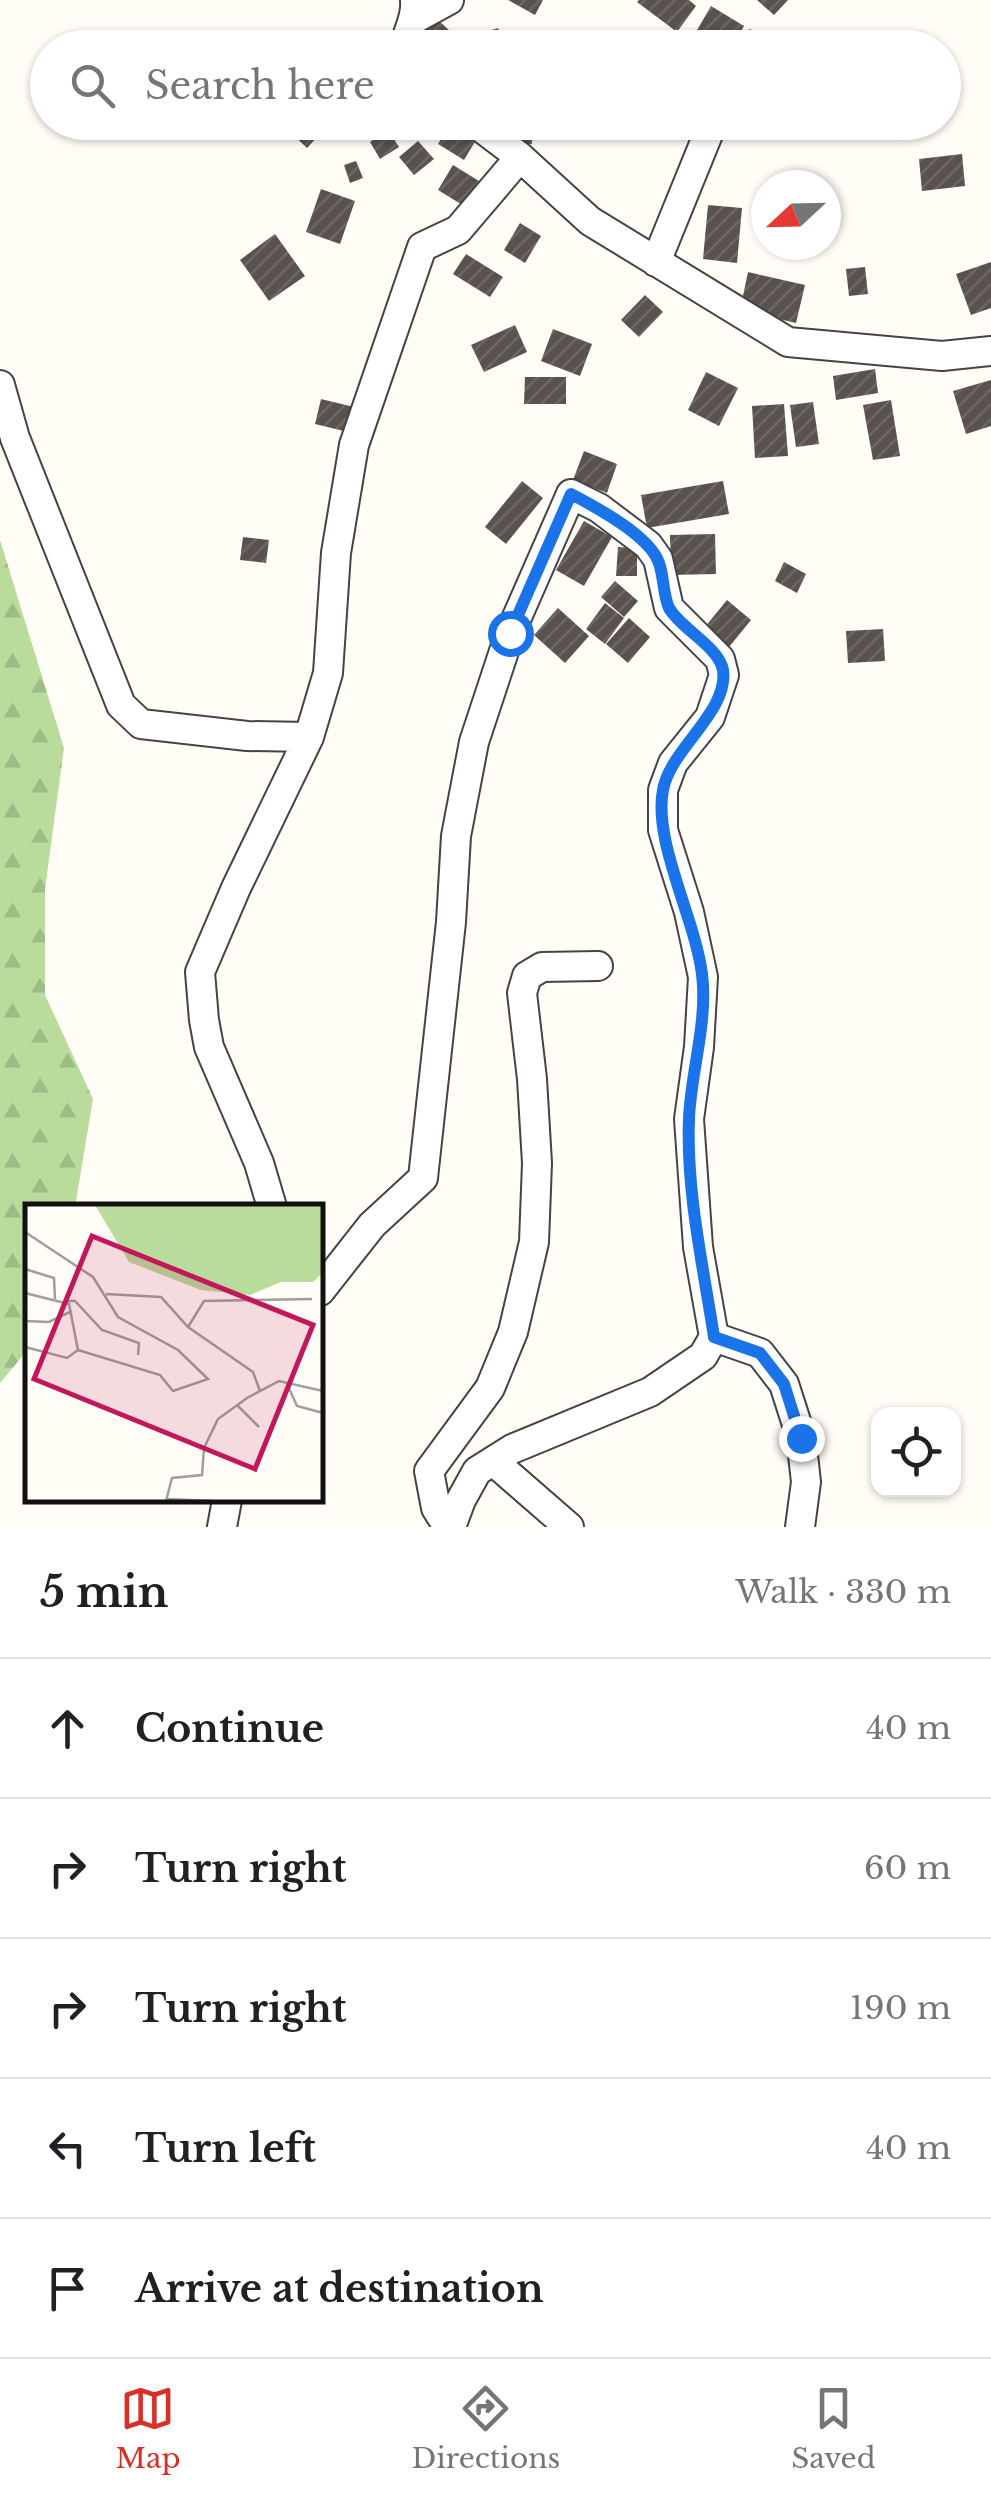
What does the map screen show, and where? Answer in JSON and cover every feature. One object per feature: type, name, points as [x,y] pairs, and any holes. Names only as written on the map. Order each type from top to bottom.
[{"type":"street","points":[[416,9],[449,0]]},
{"type":"street","points":[[497,140],[590,221],[788,342],[942,356],[991,351]]},
{"type":"street","points":[[656,262],[707,140]]},
{"type":"street","points":[[271,1204],[210,1047],[200,972],[309,737],[328,673],[336,553],[354,445],[422,247],[458,230],[520,158]]},
{"type":"street","points":[[0,385],[16,438],[121,706],[140,724],[247,736],[309,737]]},
{"type":"street","points":[[322,1288],[372,1225],[423,1178],[451,922],[456,836],[474,742],[510,633],[571,494],[599,508],[648,546],[658,560],[669,608],[720,659],[724,675],[710,717],[672,763],[663,790],[663,830],[689,912],[703,977],[689,1118],[698,1247],[714,1337],[703,1356],[650,1392],[512,1449],[477,1471],[450,1527]]},
{"type":"street","points":[[450,1527],[436,1508],[428,1471],[490,1388],[513,1332],[534,1242],[536,1146],[522,993],[528,976],[542,967],[598,966]]},
{"type":"street","points":[[714,1337],[760,1353],[784,1384],[801,1438],[806,1482],[800,1527]]},
{"type":"street","points":[[493,1461],[569,1527]]},
{"type":"street","points":[[222,1527],[227,1502]]},
{"type":"green space","points":[[0,540],[64,748],[45,889],[45,995],[93,1099],[76,1204],[25,1204],[25,1348],[0,1383]]},
{"type":"building","points":[[508,0],[543,0],[535,15]]},
{"type":"building","points":[[689,0],[696,6],[678,30],[674,30],[637,2]]},
{"type":"building","points":[[757,0],[788,0],[774,15]]},
{"type":"building","points":[[711,6],[744,26],[742,30],[697,30]]},
{"type":"building","points":[[436,18],[449,30],[425,30]]},
{"type":"building","points":[[299,140],[314,140],[307,148]]},
{"type":"building","points":[[394,140],[399,147],[380,159],[370,142]]},
{"type":"building","points":[[440,140],[476,140],[464,160],[438,144]]},
{"type":"building","points":[[510,140],[532,140],[532,144],[510,145]]},
{"type":"building","points":[[418,141],[434,159],[414,175],[399,157]]},
{"type":"building","points":[[962,154],[965,186],[922,191],[919,159]]},
{"type":"building","points":[[356,161],[363,178],[350,183],[344,165]]},
{"type":"building","points":[[453,165],[479,181],[464,206],[438,190]]},
{"type":"building","points":[[321,189],[355,201],[340,244],[306,232]]},
{"type":"building","points":[[708,205],[742,208],[737,263],[703,259]]},
{"type":"building","points":[[520,223],[541,236],[525,263],[504,250]]},
{"type":"building","points":[[275,234],[305,276],[269,301],[240,260]]},
{"type":"building","points":[[466,254],[503,277],[490,297],[453,274]]},
{"type":"building","points":[[991,262],[991,308],[971,315],[956,274]]},
{"type":"building","points":[[865,267],[868,294],[849,296],[846,269]]},
{"type":"building","points":[[748,272],[805,285],[796,323],[740,310]]},
{"type":"building","points":[[645,295],[663,312],[639,337],[621,320]]},
{"type":"building","points":[[515,325],[527,352],[484,372],[471,345]]},
{"type":"building","points":[[553,329],[592,344],[580,376],[541,361]]},
{"type":"building","points":[[875,369],[878,393],[836,400],[833,376]]},
{"type":"building","points":[[706,372],[738,388],[719,426],[688,410]]},
{"type":"building","points":[[525,377],[566,377],[566,404],[524,404]]},
{"type":"building","points":[[991,380],[991,426],[966,434],[953,391]]},
{"type":"building","points":[[321,399],[354,407],[348,432],[315,424]]},
{"type":"building","points":[[891,400],[900,456],[873,460],[863,405]]},
{"type":"building","points":[[813,402],[819,444],[796,447],[790,405]]},
{"type":"building","points":[[784,404],[788,456],[755,458],[752,406]]},
{"type":"building","points":[[584,451],[617,464],[607,493],[573,480]]},
{"type":"building","points":[[522,481],[543,498],[506,544],[485,527]]},
{"type":"building","points":[[723,481],[729,514],[647,528],[641,495]]},
{"type":"building","points":[[584,521],[612,537],[584,586],[556,570]]},
{"type":"building","points":[[715,534],[716,574],[671,575],[670,535]]},
{"type":"building","points":[[243,537],[269,540],[266,563],[240,560]]},
{"type":"building","points":[[618,547],[637,548],[637,576],[616,576]]},
{"type":"building","points":[[784,562],[806,574],[797,593],[775,581]]},
{"type":"building","points":[[615,581],[638,601],[624,617],[601,597]]},
{"type":"building","points":[[727,600],[751,620],[729,647],[705,627]]},
{"type":"building","points":[[605,603],[624,618],[605,644],[586,629]]},
{"type":"building","points":[[558,608],[589,636],[565,663],[534,635]]},
{"type":"building","points":[[629,618],[650,637],[628,663],[606,644]]},
{"type":"building","points":[[883,629],[885,661],[848,663],[846,631]]},
{"type":"route","points":[[510,633],[571,494],[599,508],[648,546],[658,560],[669,608],[720,659],[724,675],[710,717],[672,763],[663,790],[663,830],[689,912],[703,977],[689,1118],[698,1247],[714,1337],[760,1353],[784,1384],[801,1438]]}]
